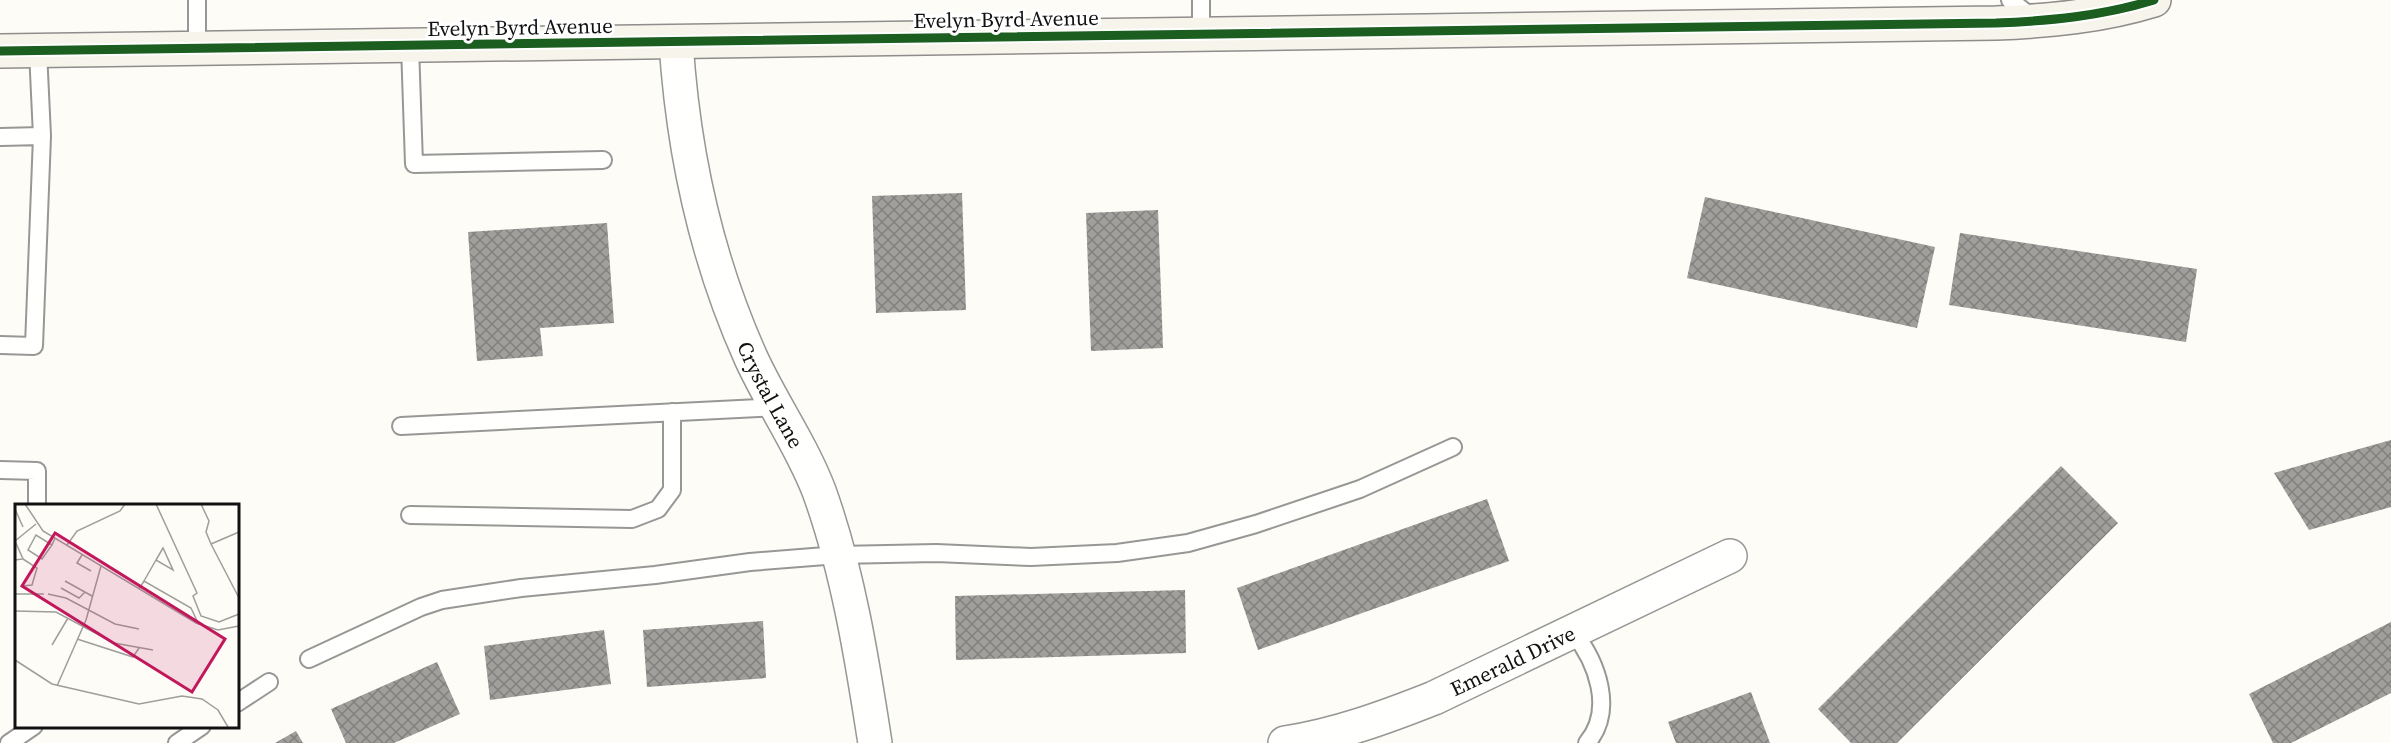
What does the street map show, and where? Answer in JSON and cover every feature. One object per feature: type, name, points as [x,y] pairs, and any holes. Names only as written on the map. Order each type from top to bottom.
[{"type":"street","name":"Evelyn Byrd Avenue","points":[[0,51],[2037,21],[2096,14],[2154,0]]},
{"type":"street","name":"Crystal Lane","points":[[676,42],[686,140],[701,216],[724,290],[750,357],[807,462],[823,504],[838,555],[866,684],[874,743]]},
{"type":"street","name":"Emerald Drive","points":[[1286,743],[1327,734],[1388,716],[1425,702],[1730,556]]},
{"type":"lane","points":[[197,0],[197,49]]},
{"type":"lane","points":[[1201,0],[1201,34]]},
{"type":"lane","points":[[2010,0],[2037,21]]},
{"type":"lane","points":[[410,46],[414,164],[603,160]]},
{"type":"lane","points":[[0,345],[34,346],[42,136],[38,51]]},
{"type":"lane","points":[[0,137],[42,136]]},
{"type":"lane","points":[[401,426],[777,407]]},
{"type":"lane","points":[[410,515],[632,519],[657,509],[672,490],[672,412]]},
{"type":"lane","points":[[309,659],[401,615],[442,600],[582,581],[838,555],[936,553],[1031,557],[1117,553],[1188,543],[1256,524],[1360,489],[1453,447]]},
{"type":"lane","points":[[0,470],[37,471],[37,504]]},
{"type":"lane","points":[[1573,632],[1587,652],[1597,675],[1602,699],[1597,726],[1587,743]]},
{"type":"lane","points":[[238,702],[269,682]]},
{"type":"lane","points":[[9,743],[31,728]]},
{"type":"lane","points":[[177,743],[199,728]]},
{"type":"building","points":[[962,193],[966,310],[876,313],[872,196]]},
{"type":"building","points":[[1705,197],[1935,247],[1917,328],[1687,278]]},
{"type":"building","points":[[1158,210],[1163,348],[1091,351],[1086,213]]},
{"type":"building","points":[[607,223],[614,323],[540,328],[543,356],[477,361],[468,232]]},
{"type":"building","points":[[1960,233],[2197,269],[2186,342],[1949,305]]},
{"type":"building","points":[[2391,440],[2391,507],[2309,530],[2274,473]]},
{"type":"building","points":[[2061,466],[2118,523],[1897,743],[1851,743],[1818,709]]},
{"type":"building","points":[[1487,499],[1509,561],[1258,650],[1237,588]]},
{"type":"building","points":[[1185,590],[1186,653],[956,660],[955,596]]},
{"type":"building","points":[[763,621],[766,678],[647,687],[643,630]]},
{"type":"building","points":[[2391,622],[2391,693],[2291,743],[2273,743],[2249,694]]},
{"type":"building","points":[[604,630],[611,684],[490,700],[484,646]]},
{"type":"building","points":[[437,662],[460,714],[394,743],[346,743],[331,709]]},
{"type":"building","points":[[1751,692],[1770,743],[1676,743],[1668,722]]},
{"type":"building","points":[[296,731],[303,743],[275,743]]},
{"type":"cycle path","points":[[0,51],[1996,23],[2075,17],[2154,0]]}]
